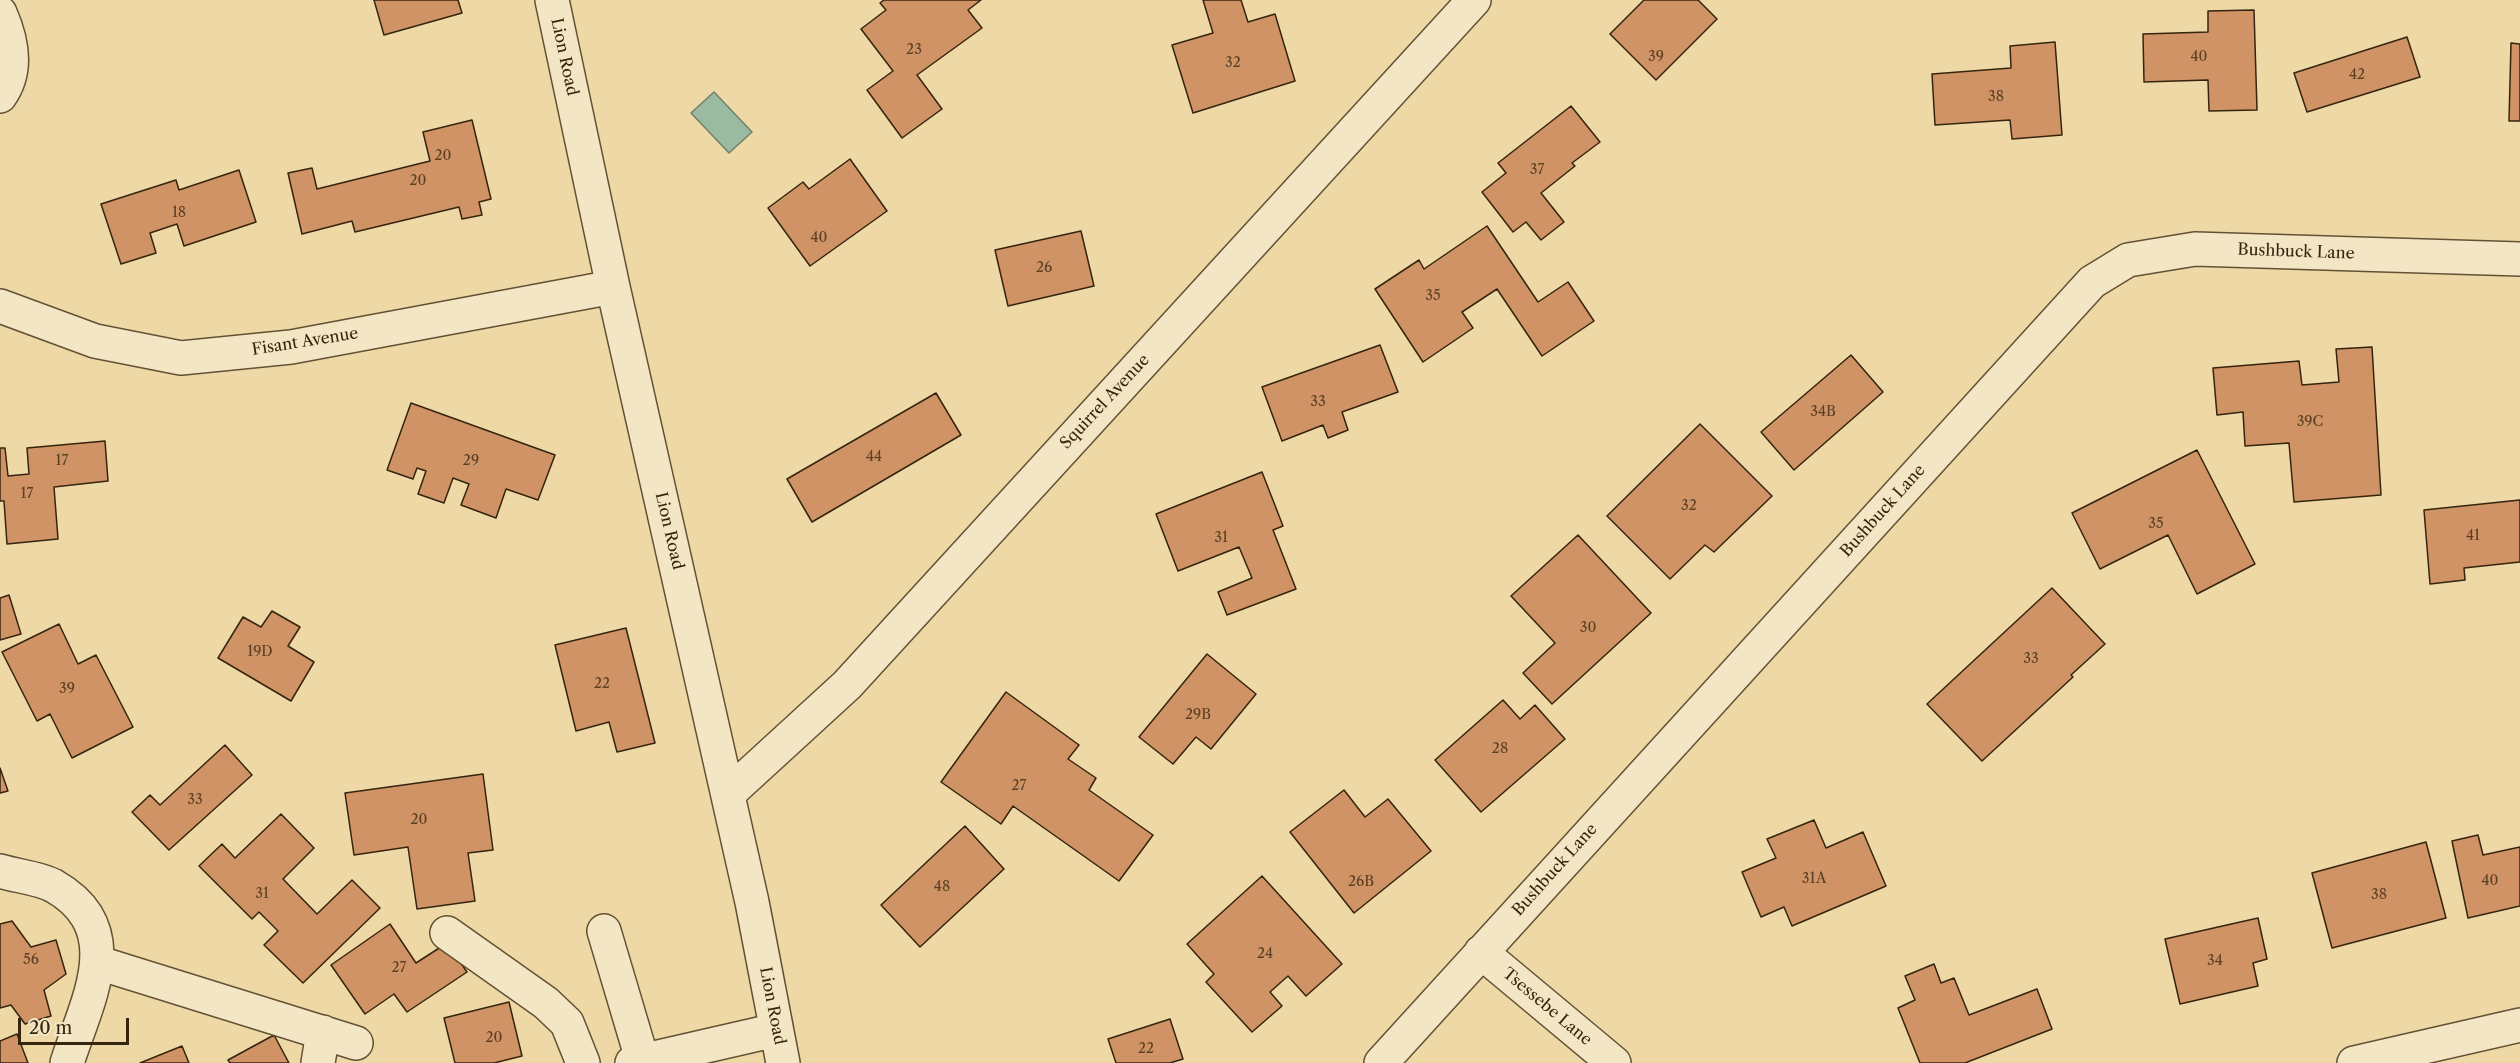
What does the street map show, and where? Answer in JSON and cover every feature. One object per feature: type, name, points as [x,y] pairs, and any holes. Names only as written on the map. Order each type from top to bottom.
[{"type":"street","name":"Lion Road","points":[[552,0],[613,287],[729,794],[783,1063]]},
{"type":"street","name":"Squirrel Avenue","points":[[729,794],[847,685],[1474,0]]},
{"type":"street","points":[[0,13],[7,30],[11,53],[9,84],[0,96]]},
{"type":"street","name":"Bushbuck Lane","points":[[1381,1063],[2092,282],[2128,260],[2195,249],[2520,259]]},
{"type":"street","name":"Fisant Avenue","points":[[0,306],[95,341],[180,358],[291,347],[613,287]]},
{"type":"street","points":[[0,872],[52,885],[84,910],[92,923],[99,963],[67,1063]]},
{"type":"street","points":[[604,931],[637,1061],[776,1030]]},
{"type":"street","points":[[447,933],[546,1003],[567,1023],[583,1063]]},
{"type":"street","name":"Tsessebe Lane","points":[[1481,952],[1614,1063]]},
{"type":"street","points":[[99,963],[320,1047],[356,1043]]},
{"type":"street","points":[[2354,1063],[2520,1025]]},
{"type":"shaded area","points":[[714,92],[752,132],[729,153],[691,113]]},
{"type":"building","points":[[374,0],[458,0],[462,13],[384,35]]},
{"type":"building","points":[[884,0],[981,0],[968,10],[982,28],[917,75],[942,109],[902,138],[867,90],[893,71],[861,29],[886,10],[880,3]]},
{"type":"building","points":[[1203,0],[1241,0],[1248,22],[1275,14],[1295,81],[1193,113],[1172,45],[1213,33]]},
{"type":"building","points":[[1644,0],[1698,0],[1717,19],[1656,80],[1610,34]]},
{"type":"building","points":[[2254,10],[2257,110],[2209,111],[2208,80],[2144,82],[2143,34],[2208,32],[2208,11]]},
{"type":"building","points":[[2407,37],[2420,77],[2307,112],[2294,73]]},
{"type":"building","points":[[2055,42],[2062,135],[2012,139],[2010,120],[1935,125],[1932,74],[2011,68],[2010,46]]},
{"type":"building","points":[[2511,43],[2520,44],[2520,121],[2509,121]]},
{"type":"building","points":[[1571,106],[1600,142],[1572,163],[1575,166],[1541,193],[1564,222],[1541,240],[1526,222],[1513,232],[1482,192],[1506,173],[1498,163]]},
{"type":"building","points":[[472,120],[491,199],[479,202],[482,215],[462,219],[459,207],[355,232],[352,221],[302,234],[288,173],[312,168],[317,189],[430,161],[423,132]]},
{"type":"building","points":[[850,159],[887,211],[810,266],[768,208],[803,182],[809,189]]},
{"type":"building","points":[[239,170],[256,222],[184,246],[177,224],[150,233],[156,253],[121,264],[101,204],[176,180],[179,190]]},
{"type":"building","points":[[1487,226],[1538,302],[1568,282],[1594,321],[1542,356],[1497,289],[1462,312],[1473,328],[1423,362],[1375,289],[1419,260],[1424,269]]},
{"type":"building","points":[[1081,231],[1094,286],[1008,306],[995,250]]},
{"type":"building","points":[[1380,345],[1398,392],[1342,412],[1348,430],[1328,438],[1323,425],[1282,441],[1262,387]]},
{"type":"building","points":[[2372,347],[2381,495],[2294,502],[2289,443],[2245,446],[2243,412],[2217,415],[2213,368],[2299,361],[2302,385],[2339,382],[2336,349]]},
{"type":"building","points":[[1851,355],[1883,392],[1794,470],[1761,432]]},
{"type":"building","points":[[936,393],[961,435],[812,522],[787,479]]},
{"type":"building","points":[[411,403],[555,455],[538,500],[506,489],[496,518],[461,505],[469,484],[453,478],[444,503],[418,494],[426,471],[417,468],[413,479],[387,470]]},
{"type":"building","points":[[1700,424],[1772,496],[1714,552],[1705,545],[1670,579],[1607,516]]},
{"type":"building","points":[[105,441],[108,481],[54,487],[58,539],[7,544],[4,501],[0,501],[0,448],[5,448],[8,476],[29,474],[27,448]]},
{"type":"building","points":[[2197,450],[2255,564],[2197,594],[2168,535],[2100,569],[2072,513]]},
{"type":"building","points":[[1262,472],[1283,526],[1273,530],[1296,589],[1227,615],[1218,592],[1252,578],[1239,547],[1178,571],[1156,514]]},
{"type":"building","points":[[2520,500],[2520,562],[2464,568],[2465,580],[2430,584],[2424,510]]},
{"type":"building","points":[[1578,535],[1651,613],[1552,704],[1523,673],[1555,643],[1511,596]]},
{"type":"building","points":[[2052,588],[2105,644],[2071,675],[2073,677],[1982,761],[1927,704]]},
{"type":"building","points":[[9,595],[21,634],[0,640],[0,598]]},
{"type":"building","points":[[272,611],[300,627],[288,646],[314,662],[291,701],[218,658],[243,617],[261,627]]},
{"type":"building","points":[[59,624],[78,664],[96,655],[133,727],[72,758],[50,714],[37,721],[2,652]]},
{"type":"building","points":[[626,628],[655,743],[617,752],[609,722],[576,731],[555,645]]},
{"type":"building","points":[[1207,654],[1256,694],[1211,749],[1196,737],[1173,764],[1139,737]]},
{"type":"building","points":[[1006,692],[1079,745],[1068,759],[1096,778],[1089,790],[1153,835],[1119,881],[1013,806],[1001,824],[941,782]]},
{"type":"building","points":[[1503,700],[1520,719],[1535,705],[1565,739],[1481,812],[1435,760]]},
{"type":"building","points":[[225,745],[252,775],[169,850],[132,812],[150,795],[160,805]]},
{"type":"building","points":[[0,768],[8,791],[0,793]]},
{"type":"building","points":[[483,774],[493,850],[468,853],[475,901],[417,909],[408,847],[354,855],[345,793]]},
{"type":"building","points":[[1344,790],[1365,817],[1388,799],[1431,851],[1354,913],[1290,832]]},
{"type":"building","points":[[281,814],[314,848],[283,879],[317,914],[352,880],[380,908],[303,983],[264,945],[278,931],[259,912],[252,919],[199,866],[222,844],[235,858]]},
{"type":"building","points":[[1814,820],[1826,848],[1863,832],[1886,886],[1792,926],[1784,907],[1761,917],[1742,872],[1776,858],[1767,839]]},
{"type":"building","points":[[965,826],[1004,869],[920,947],[881,905]]},
{"type":"building","points":[[2478,835],[2483,855],[2520,847],[2520,906],[2468,918],[2452,841]]},
{"type":"building","points":[[2426,842],[2446,918],[2332,948],[2312,873]]},
{"type":"building","points":[[1262,876],[1342,964],[1306,996],[1288,976],[1270,992],[1282,1006],[1252,1032],[1206,982],[1214,974],[1187,944]]},
{"type":"building","points":[[2258,918],[2267,959],[2253,963],[2258,986],[2180,1004],[2165,939]]},
{"type":"building","points":[[12,921],[31,947],[56,940],[66,974],[44,990],[51,1016],[25,1024],[11,1005],[0,1008],[0,924]]},
{"type":"building","points":[[390,924],[416,963],[447,943],[467,972],[407,1012],[394,994],[365,1014],[331,965]]},
{"type":"building","points":[[1934,964],[1941,983],[1954,978],[1969,1015],[2037,989],[2052,1029],[1965,1063],[1920,1063],[1898,1008],[1915,1000],[1905,976]]},
{"type":"building","points":[[509,1002],[522,1056],[494,1063],[455,1063],[444,1018]]},
{"type":"building","points":[[1170,1019],[1183,1059],[1170,1063],[1116,1063],[1108,1039]]},
{"type":"building","points":[[17,1034],[28,1063],[0,1063],[0,1041]]},
{"type":"building","points":[[274,1035],[289,1063],[230,1063],[228,1060]]},
{"type":"building","points":[[182,1046],[189,1063],[140,1063]]}]
